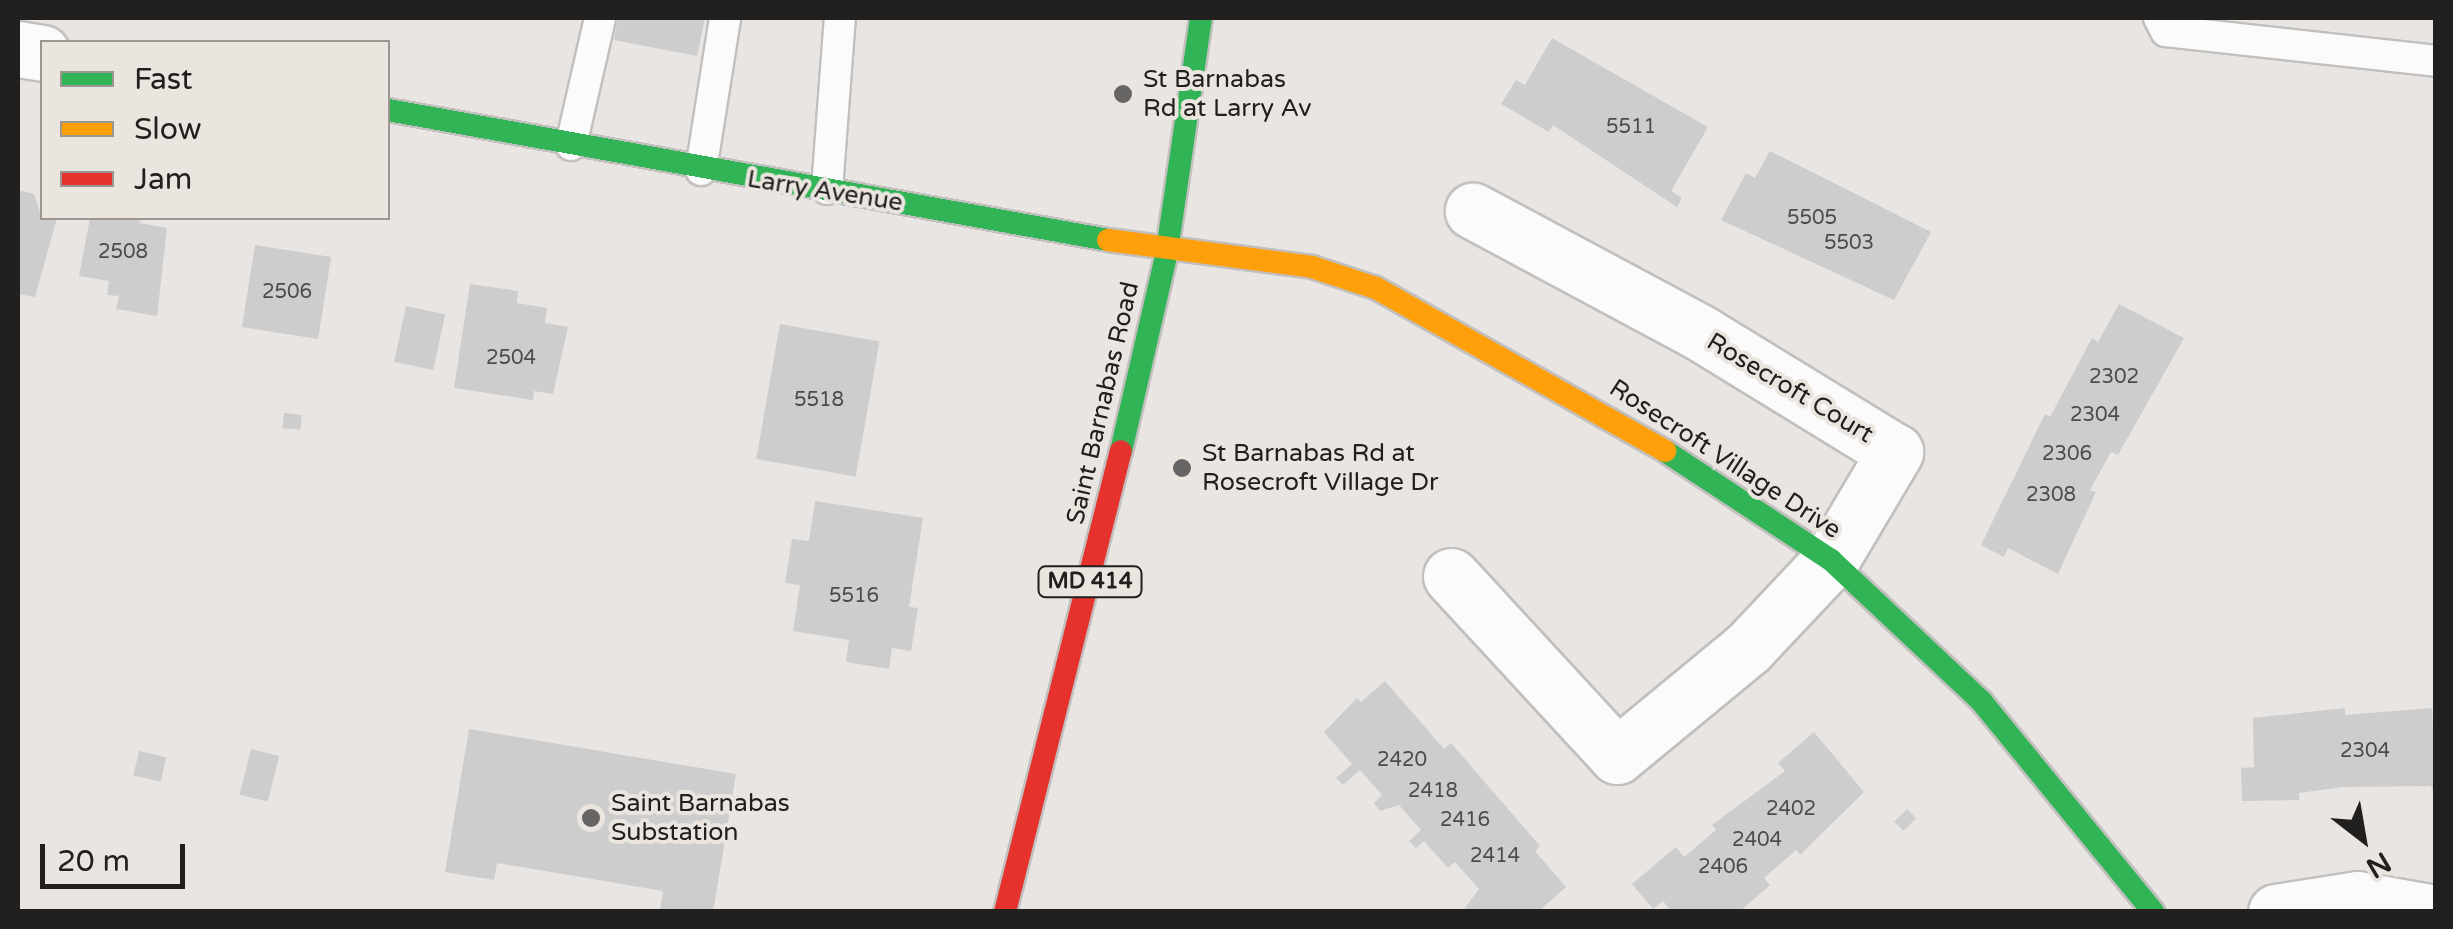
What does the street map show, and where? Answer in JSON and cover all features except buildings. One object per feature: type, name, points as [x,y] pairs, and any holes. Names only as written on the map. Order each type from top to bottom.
[{"type":"street","name":"Saint Barnabas Road","points":[[1004,912],[1067,682],[1167,251],[1201,18]]},
{"type":"street","name":"Larry Avenue","points":[[390,110],[702,170],[1167,251],[1264,262]]},
{"type":"street","name":"Rosecroft Court","points":[[1451,576],[1617,756],[1749,647],[1831,560],[1895,452],[1701,334],[1472,211]]},
{"type":"street","name":"Rosecroft Village Drive","points":[[1264,262],[1312,266],[1448,323],[1620,422],[1831,560],[1996,716],[2153,912]]},
{"type":"street","points":[[2276,912],[2357,899],[2430,912]]},
{"type":"lane","points":[[571,145],[600,18]]},
{"type":"lane","points":[[702,170],[725,18]]},
{"type":"lane","points":[[826,189],[840,18]]},
{"type":"lane","points":[[2158,18],[2166,31],[2436,61]]},
{"type":"traffic: fast","points":[[1121,451],[1167,251],[1201,18]]},
{"type":"traffic: fast","points":[[390,110],[1108,240]]},
{"type":"traffic: fast","points":[[1665,451],[1831,560],[1982,702],[2153,912]]},
{"type":"traffic: slow","points":[[1108,240],[1312,267],[1376,288],[1665,451]]},
{"type":"traffic: jam","points":[[1005,912],[1121,451]]},
{"type":"place","name":"St Barnabas Rd at Larry Av","points":[[1123,94]]},
{"type":"place","name":"St Barnabas Rd at Rosecroft Village Dr","points":[[1182,468]]},
{"type":"place","name":"Saint Barnabas Substation","points":[[591,818]]}]
